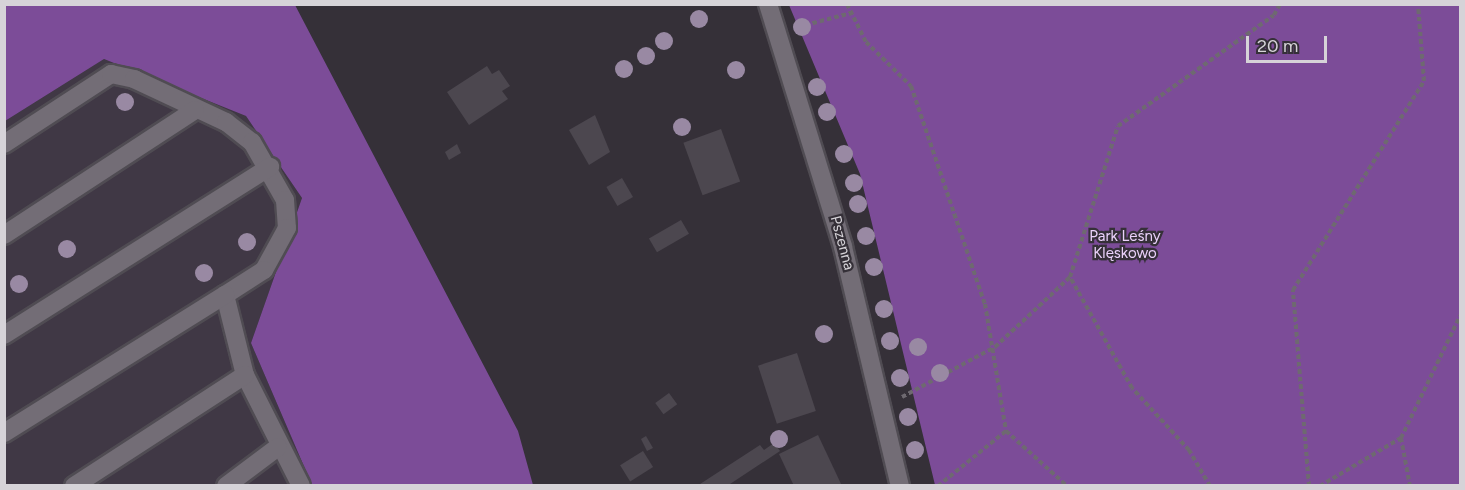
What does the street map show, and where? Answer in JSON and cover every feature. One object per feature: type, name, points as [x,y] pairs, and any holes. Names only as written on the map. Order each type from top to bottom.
[{"type":"street","name":"Pszenna","points":[[768,4],[819,161],[885,406],[900,486]]},
{"type":"street","points":[[4,144],[111,74],[134,79],[243,135],[270,167],[285,200],[287,228],[264,270],[4,433]]},
{"type":"street","points":[[4,236],[195,110]]},
{"type":"street","points":[[4,335],[270,167]]},
{"type":"street","points":[[225,296],[245,375],[278,447],[301,486]]},
{"type":"street","points":[[74,486],[245,375]]},
{"type":"street","points":[[226,486],[278,447]]},
{"type":"path","points":[[847,4],[866,42],[911,86],[947,203],[962,226],[995,347],[1006,431],[1067,486]]},
{"type":"path","points":[[885,406],[995,347],[1070,277],[1118,126],[1274,15],[1280,4]]},
{"type":"path","points":[[1309,486],[1293,290],[1424,81],[1418,4]]},
{"type":"path","points":[[777,33],[851,13]]},
{"type":"path","points":[[1070,277],[1132,388],[1189,450],[1210,486]]},
{"type":"path","points":[[1320,486],[1401,438],[1461,316]]},
{"type":"path","points":[[938,486],[1006,431]]},
{"type":"path","points":[[1401,438],[1410,486]]},
{"type":"shaded area","points":[[104,59],[246,116],[302,198],[251,343],[312,485],[5,486],[5,121]]},
{"type":"green space","points":[[5,5],[295,5],[518,431],[533,485],[312,485],[251,343],[302,198],[246,116],[104,59],[5,121]]},
{"type":"green space","name":"Park Leśny Klęskowo","points":[[789,5],[1460,5],[1460,485],[935,485],[860,174]]},
{"type":"building","points":[[487,66],[492,74],[499,70],[510,86],[502,91],[508,99],[469,125],[447,92]]},
{"type":"building","points":[[595,115],[610,152],[589,165],[569,130]]},
{"type":"building","points":[[721,129],[740,182],[703,195],[683,143]]},
{"type":"building","points":[[457,144],[461,153],[449,160],[445,152]]},
{"type":"building","points":[[622,178],[633,197],[617,206],[606,187]]},
{"type":"building","points":[[681,220],[689,234],[657,252],[649,238]]},
{"type":"building","points":[[797,353],[816,411],[777,424],[758,366]]},
{"type":"building","points":[[669,393],[677,404],[663,414],[655,403]]},
{"type":"building","points":[[818,435],[842,486],[794,486],[779,454]]},
{"type":"building","points":[[646,436],[653,448],[647,451],[641,439]]},
{"type":"building","points":[[774,443],[780,451],[727,486],[697,486],[760,445],[764,450]]},
{"type":"building","points":[[643,451],[653,467],[630,481],[620,465]]}]
